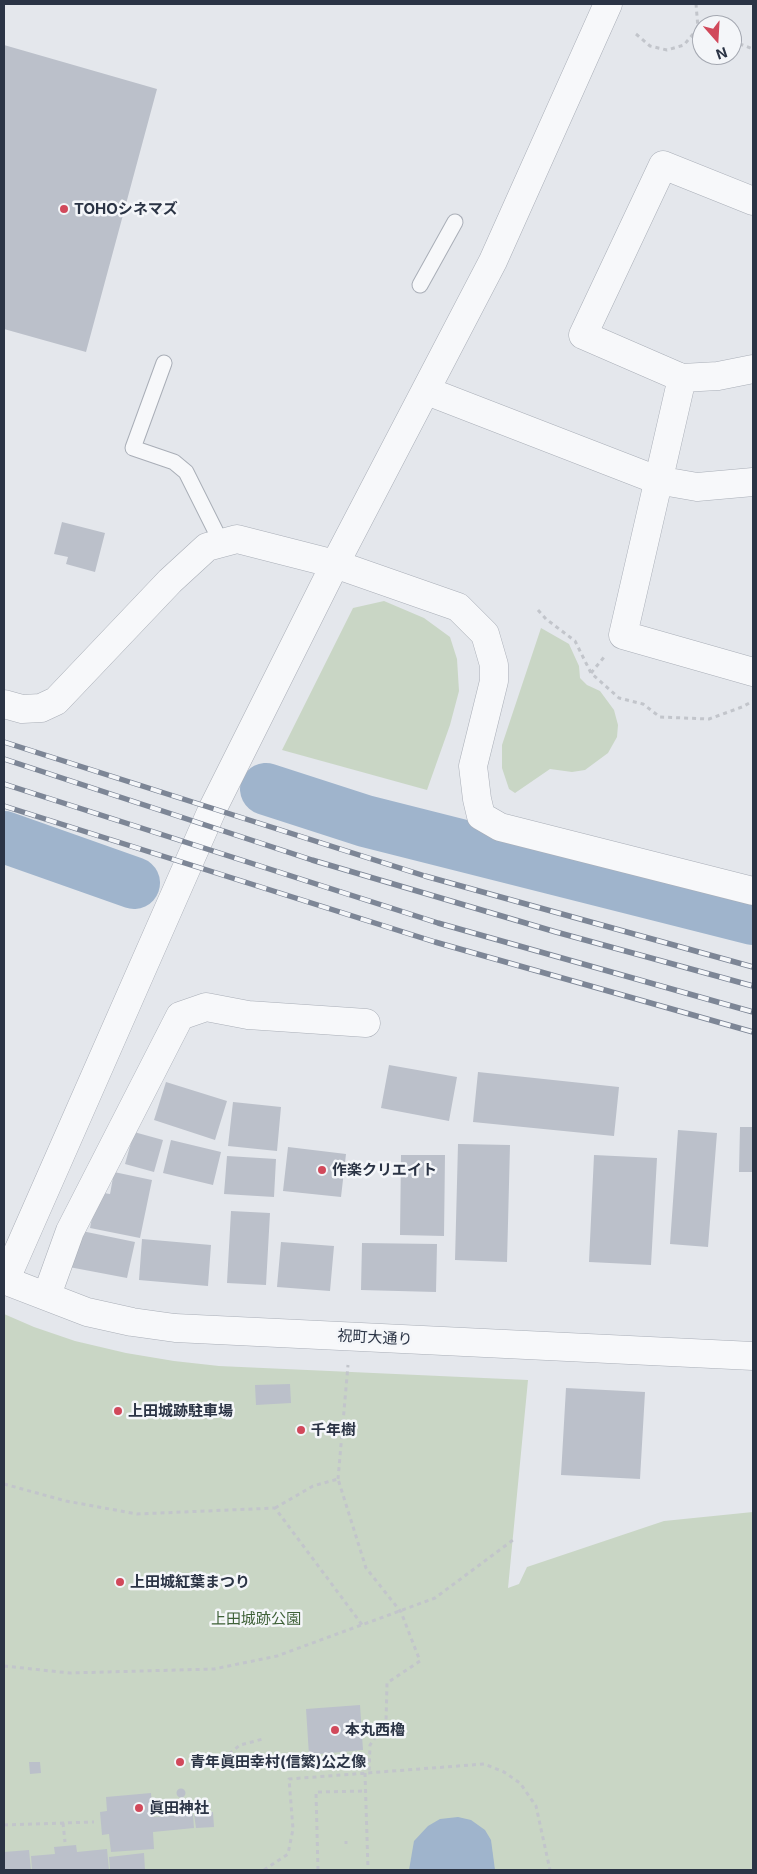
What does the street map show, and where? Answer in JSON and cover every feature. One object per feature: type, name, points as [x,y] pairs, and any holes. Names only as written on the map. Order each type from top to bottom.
[{"type":"street","points":[[4,1280],[212,810],[335,564],[427,391],[493,261],[608,4]]},
{"type":"street","points":[[753,201],[663,165],[583,335],[682,378],[718,376],[753,368]]},
{"type":"street","points":[[682,378],[657,480],[623,635],[753,672]]},
{"type":"street","points":[[427,391],[657,480],[697,487],[753,482]]},
{"type":"street","points":[[4,704],[22,709],[41,708],[56,701],[170,581],[207,547],[238,539],[335,564],[458,607],[485,634],[494,666],[494,681],[473,766],[476,800],[481,816],[500,827],[753,891]]},
{"type":"street","points":[[47,1295],[70,1230],[180,1016],[206,1007],[248,1015],[366,1023]]},
{"type":"street","name":"祝町大通り","points":[[4,1280],[87,1312],[132,1322],[220,1331],[753,1356]]},
{"type":"lane","points":[[420,285],[455,222]]},
{"type":"lane","points":[[164,364],[133,448],[174,462],[186,472],[221,542]]},
{"type":"path","points":[[636,34],[650,46],[667,50],[684,44],[692,36]]},
{"type":"path","points":[[538,610],[575,641],[591,673],[619,698],[643,704],[660,717],[709,719],[742,707],[753,700]]},
{"type":"path","points":[[350,1337],[338,1479],[366,1568],[400,1612],[420,1661],[387,1683],[386,1722],[370,1745],[366,1791],[368,1870]]},
{"type":"path","points":[[4,1484],[66,1501],[137,1514],[275,1508],[313,1486],[338,1479]]},
{"type":"path","points":[[275,1508],[363,1626]]},
{"type":"path","points":[[4,1666],[70,1673],[214,1670],[277,1656],[363,1626],[444,1593],[513,1540]]},
{"type":"path","points":[[217,1764],[240,1745],[263,1739]]},
{"type":"path","points":[[264,1870],[288,1854],[293,1829],[289,1779],[484,1764],[504,1772],[520,1783],[536,1806],[550,1870]]},
{"type":"path","points":[[318,1870],[316,1792],[366,1791]]},
{"type":"path","points":[[4,1825],[94,1822]]},
{"type":"path","points":[[63,1823],[65,1842]]},
{"type":"green space","points":[[384,601],[424,618],[450,637],[457,659],[459,691],[450,725],[427,790],[282,750],[353,608]]},
{"type":"green space","points":[[541,628],[569,644],[579,666],[580,678],[587,685],[600,691],[614,710],[618,725],[617,737],[608,753],[585,770],[572,772],[550,769],[515,793],[509,789],[502,768],[502,745]]},
{"type":"green space","name":"上田城跡公園","points":[[4,1314],[75,1341],[126,1353],[174,1361],[219,1366],[528,1380],[508,1588],[519,1584],[527,1567],[664,1521],[753,1512],[753,1870],[4,1870]]},
{"type":"water","points":[[458,1817],[471,1820],[485,1830],[491,1840],[495,1870],[409,1870],[414,1841],[428,1826],[440,1819]]},
{"type":"building","name":"TOHOシネマズ","points":[[4,45],[157,89],[86,352],[4,329]]},
{"type":"building","points":[[62,522],[105,533],[95,572],[66,564],[68,557],[54,554]]},
{"type":"building","points":[[389,1065],[457,1077],[449,1121],[381,1108]]},
{"type":"building","points":[[478,1072],[619,1087],[614,1136],[473,1122]]},
{"type":"building","points":[[166,1082],[227,1101],[215,1140],[154,1120]]},
{"type":"building","points":[[233,1102],[281,1107],[277,1151],[228,1146]]},
{"type":"building","points":[[740,1127],[753,1127],[753,1172],[739,1172]]},
{"type":"building","points":[[678,1130],[717,1133],[708,1247],[670,1244]]},
{"type":"building","points":[[134,1132],[163,1140],[154,1172],[125,1164]]},
{"type":"building","points":[[171,1140],[221,1152],[213,1185],[163,1173]]},
{"type":"building","points":[[458,1144],[510,1145],[507,1262],[455,1260]]},
{"type":"building","points":[[288,1147],[346,1154],[341,1197],[283,1191]]},
{"type":"building","points":[[401,1155],[445,1155],[444,1236],[400,1235]]},
{"type":"building","points":[[594,1155],[657,1158],[651,1265],[589,1262]]},
{"type":"building","points":[[227,1156],[276,1159],[274,1197],[224,1194]]},
{"type":"building","points":[[114,1172],[152,1180],[140,1238],[90,1228],[97,1192],[110,1194]]},
{"type":"building","points":[[231,1211],[270,1213],[266,1285],[227,1283]]},
{"type":"building","points":[[77,1230],[135,1242],[127,1278],[69,1267]]},
{"type":"building","points":[[142,1239],[211,1245],[208,1286],[139,1280]]},
{"type":"building","points":[[281,1242],[334,1246],[330,1291],[277,1287]]},
{"type":"building","points":[[362,1243],[437,1244],[436,1292],[361,1290]]},
{"type":"building","points":[[290,1384],[291,1403],[256,1405],[255,1385]]},
{"type":"building","points":[[566,1388],[645,1392],[640,1479],[561,1475]]},
{"type":"building","name":"本丸西櫓","points":[[360,1705],[363,1750],[309,1755],[306,1709]]},
{"type":"building","points":[[29,1762],[40,1762],[41,1773],[30,1774]]},
{"type":"building","points":[[181,1789],[185,1793],[181,1797],[177,1793]]},
{"type":"building","name":"眞田神社","points":[[151,1793],[153,1817],[193,1814],[194,1828],[153,1832],[154,1849],[111,1852],[109,1834],[102,1835],[100,1812],[107,1811],[106,1797]]},
{"type":"building","points":[[213,1812],[214,1827],[196,1828],[194,1814]]},
{"type":"building","points":[[76,1845],[77,1852],[107,1849],[109,1870],[32,1870],[31,1856],[55,1854],[54,1847]]},
{"type":"building","points":[[29,1850],[31,1870],[4,1870],[4,1852]]},
{"type":"building","points":[[144,1853],[145,1870],[110,1870],[109,1857]]},
{"type":"waterway","points":[[266,789],[365,821],[753,919]]},
{"type":"waterway","points":[[4,837],[134,883]]},
{"type":"railway","points":[[4,742],[425,876],[753,967]]},
{"type":"railway","points":[[4,759],[312,860],[556,932],[753,986]]},
{"type":"railway","points":[[4,784],[438,923],[753,1012]]},
{"type":"railway","points":[[4,806],[435,942],[753,1032]]},
{"type":"place","name":"TOHOシネマズ","points":[[64,209]]},
{"type":"place","name":"作楽クリエイト","points":[[322,1170]]},
{"type":"place","name":"上田城跡駐車場","points":[[118,1411]]},
{"type":"place","name":"千年樹","points":[[301,1430]]},
{"type":"place","name":"上田城紅葉まつり","points":[[120,1582]]},
{"type":"place","name":"本丸西櫓","points":[[335,1730]]},
{"type":"place","name":"青年眞田幸村(信繁)公之像","points":[[180,1762]]},
{"type":"place","name":"眞田神社","points":[[139,1808]]}]
